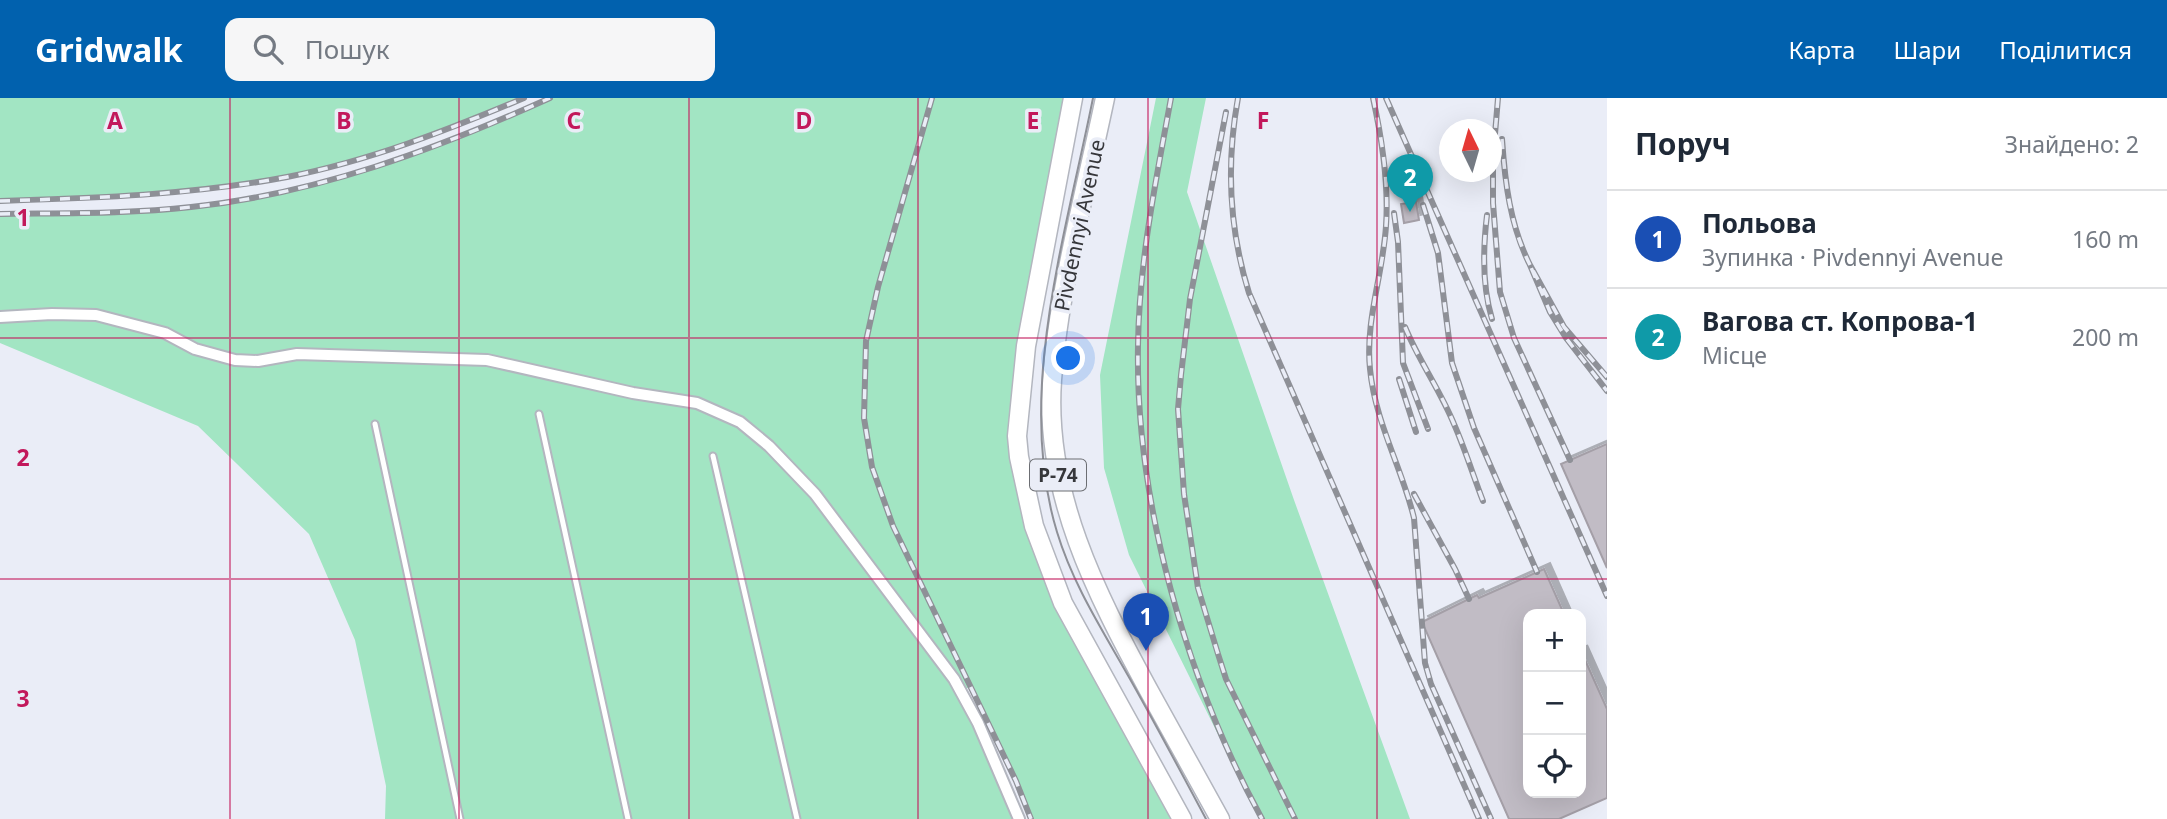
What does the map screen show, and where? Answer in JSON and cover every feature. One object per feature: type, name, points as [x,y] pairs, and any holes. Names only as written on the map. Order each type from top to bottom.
[{"type":"main road","name":"Pivdennyi Avenue","points":[[1073,98],[1026,346],[1019,402],[1019,457],[1034,526],[1063,603],[1182,819]]},
{"type":"main road","name":"Pivdennyi Avenue","points":[[1105,98],[1059,317],[1052,391],[1057,468],[1071,525],[1102,602],[1220,819]]},
{"type":"street","points":[[0,317],[96,315],[165,333],[195,349],[235,360],[258,361],[297,354],[487,360],[633,393],[697,403],[740,422],[769,446],[815,494],[954,679],[978,723],[1019,819]]},
{"type":"lane","points":[[539,414],[628,819]]},
{"type":"lane","points":[[375,424],[460,819]]},
{"type":"lane","points":[[713,456],[797,819]]},
{"type":"green space","points":[[0,98],[524,98],[408,144],[287,177],[180,192],[0,201]]},
{"type":"green space","points":[[550,98],[1073,98],[1020,391],[1034,526],[1182,819],[1031,819],[1016,781],[970,687],[962,690],[1019,819],[385,819],[386,786],[355,640],[309,534],[198,426],[0,343],[0,214],[167,209],[238,201],[284,192],[375,167],[464,135]]},
{"type":"green space","points":[[1156,98],[1206,98],[1187,192],[1294,500],[1410,819],[1260,819],[1129,555],[1104,468],[1100,375]]},
{"type":"building","points":[[1416,202],[1419,220],[1404,223],[1401,204]]},
{"type":"building","points":[[1607,444],[1607,568],[1561,464]]},
{"type":"building","points":[[1544,569],[1562,609],[1523,609],[1523,798],[1586,798],[1586,662],[1607,709],[1607,798],[1559,819],[1509,819],[1422,622],[1477,595],[1479,598]]},
{"type":"tram line","points":[[1093,98],[1049,315],[1041,426],[1045,480],[1057,532],[1080,589],[1206,819]]},
{"type":"railway","points":[[0,201],[180,192],[287,177],[408,144],[524,98]]},
{"type":"railway","points":[[0,214],[167,209],[238,201],[284,192],[375,167],[464,135],[550,98]]},
{"type":"railway","points":[[932,98],[878,287],[866,341],[864,418],[872,467],[893,526],[1016,781],[1031,819]]},
{"type":"railway","points":[[1171,98],[1141,283],[1139,405],[1146,466],[1156,528],[1189,650],[1235,765],[1262,819]]},
{"type":"railway","points":[[1238,98],[1232,147],[1232,196],[1237,245],[1249,293],[1479,819]]},
{"type":"railway","points":[[1373,98],[1384,161],[1387,210],[1370,333],[1373,389],[1414,518],[1425,663],[1431,684],[1491,819]]},
{"type":"railway","points":[[1386,98],[1607,596]]},
{"type":"railway","points":[[1498,98],[1493,158],[1493,203],[1500,292],[1514,338],[1570,460]]},
{"type":"railway","points":[[1226,112],[1190,299],[1181,375],[1178,409],[1184,494],[1198,588],[1226,679],[1295,819]]},
{"type":"railway","points":[[1502,139],[1510,204],[1530,265]]},
{"type":"railway","points":[[1423,205],[1438,253],[1452,363],[1474,428],[1537,572]]},
{"type":"railway","points":[[1394,213],[1398,242],[1403,363],[1428,429]]},
{"type":"railway","points":[[1487,215],[1484,267],[1492,319]]},
{"type":"railway","points":[[1607,377],[1564,327],[1530,265],[1550,312],[1566,338],[1607,391]]},
{"type":"railway","points":[[1405,327],[1448,411],[1483,501]]},
{"type":"railway","points":[[1399,379],[1416,432]]},
{"type":"railway","points":[[1414,494],[1469,599]]},
{"type":"place","name":"Вагова ст. Копрова-1","points":[[1410,212]]},
{"type":"place","name":"Польова","points":[[1146,651]]}]
